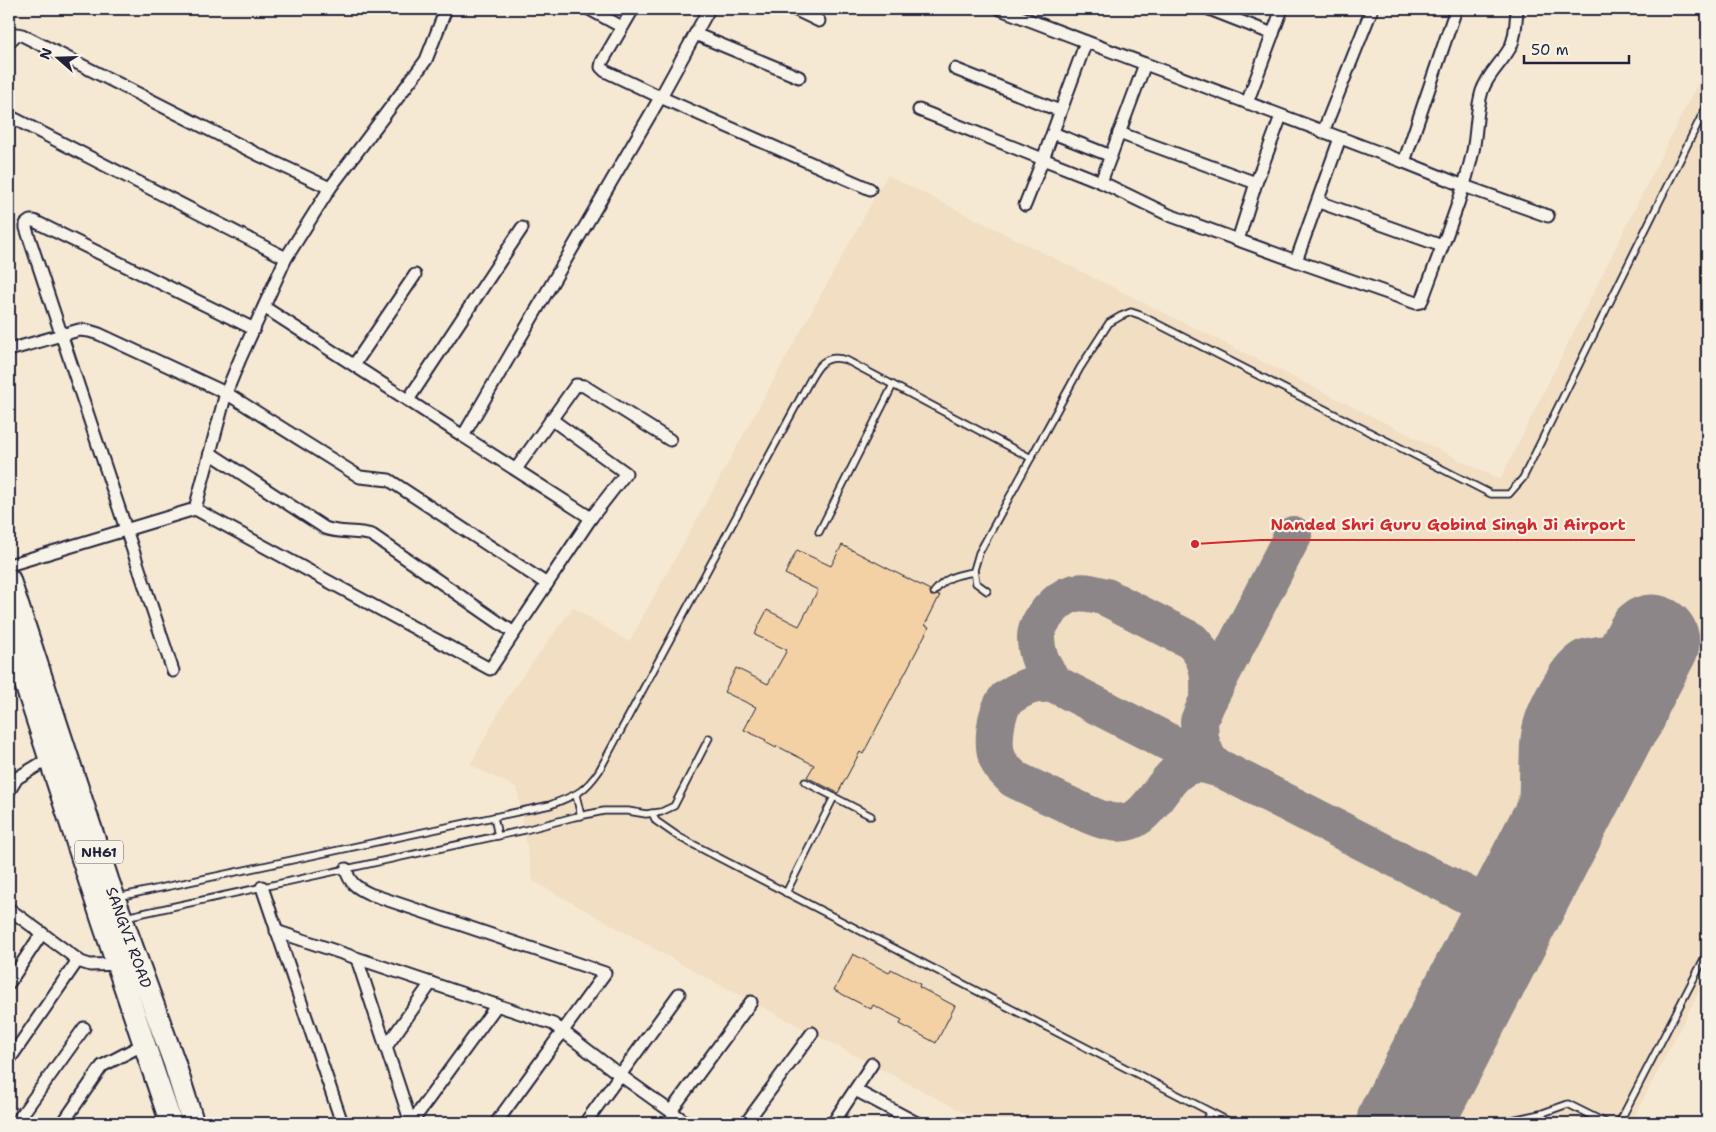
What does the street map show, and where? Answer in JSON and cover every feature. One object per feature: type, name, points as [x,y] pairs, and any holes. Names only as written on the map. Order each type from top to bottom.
[{"type":"highway","name":"SANGVI ROAD","points":[[9,579],[112,920],[127,962],[174,1062],[193,1123]]},
{"type":"highway","name":"SANGVI ROAD","points":[[9,632],[13,663],[105,899]]},
{"type":"highway","name":"SANGVI ROAD","points":[[127,962],[144,1044],[171,1123]]},
{"type":"street","points":[[195,509],[226,393],[286,258],[330,188],[426,60],[446,9]]},
{"type":"street","points":[[590,9],[622,27]]},
{"type":"street","points":[[633,9],[602,62],[602,67],[605,71],[870,189]]},
{"type":"street","points":[[463,436],[660,97],[708,9]]},
{"type":"street","points":[[794,9],[819,21]]},
{"type":"street","points":[[1000,9],[1464,186],[1548,216]]},
{"type":"street","points":[[1209,9],[1273,34]]},
{"type":"street","points":[[1247,103],[1282,9]]},
{"type":"street","points":[[1323,132],[1372,9]]},
{"type":"street","points":[[1404,162],[1456,9]]},
{"type":"street","points":[[920,110],[1101,182],[1169,215],[1416,303],[1420,302],[1423,298],[1464,186],[1474,150],[1482,88],[1511,45],[1517,9]]},
{"type":"street","points":[[9,42],[17,34],[22,35],[243,147],[330,188]]},
{"type":"street","points":[[695,34],[799,78]]},
{"type":"street","points":[[1024,205],[1053,133],[1086,42]]},
{"type":"street","points":[[1101,182],[1145,64]]},
{"type":"street","points":[[954,69],[1060,111]]},
{"type":"street","points":[[9,116],[286,258]]},
{"type":"street","points":[[1238,240],[1256,183],[1281,116]]},
{"type":"street","points":[[1053,133],[1111,156]]},
{"type":"street","points":[[1119,133],[1256,183]]},
{"type":"street","points":[[1296,261],[1319,202],[1340,138]]},
{"type":"street","points":[[1319,202],[1442,246]]},
{"type":"street","points":[[173,671],[26,224],[30,221],[254,329]]},
{"type":"street","points":[[408,400],[522,228]]},
{"type":"street","points":[[354,365],[415,275]]},
{"type":"street","points":[[264,307],[591,518]]},
{"type":"street","points":[[9,350],[79,330],[89,331],[226,393],[360,477],[389,480],[547,584]]},
{"type":"street","points":[[516,470],[572,387],[579,384],[670,440]]},
{"type":"street","points":[[9,565],[195,509],[490,668],[591,518],[626,473],[551,419]]},
{"type":"street","points":[[210,453],[325,528],[372,535],[514,633]]},
{"type":"street","points":[[9,791],[22,775],[50,758]]},
{"type":"street","points":[[346,869],[348,879],[356,887],[370,894],[606,973],[496,1123]]},
{"type":"street","points":[[262,887],[342,1123]]},
{"type":"street","points":[[10,913],[42,933],[78,960],[90,965],[127,962]]},
{"type":"street","points":[[276,931],[553,1024],[687,1123]]},
{"type":"street","points":[[9,983],[42,933]]},
{"type":"street","points":[[357,959],[411,1123]]},
{"type":"street","points":[[9,1060],[78,960]]},
{"type":"street","points":[[386,1047],[431,983]]},
{"type":"street","points":[[585,1123],[679,994]]},
{"type":"street","points":[[671,1112],[751,1002]]},
{"type":"street","points":[[411,1123],[497,1004]]},
{"type":"street","points":[[16,1123],[84,1028]]},
{"type":"street","points":[[746,1123],[812,1034]]},
{"type":"street","points":[[63,1123],[102,1066],[144,1044]]},
{"type":"street","points":[[833,1123],[872,1064]]},
{"type":"street","points":[[854,1090],[917,1123]]},
{"type":"lane","points":[[987,591],[976,583],[974,572],[979,553],[1080,368],[1109,323],[1131,312],[1491,494],[1509,494],[1523,478],[1707,105]]},
{"type":"lane","points":[[105,899],[550,805],[576,795],[589,785],[599,770],[817,369],[826,359],[836,357],[846,360],[1031,458]]},
{"type":"lane","points":[[819,532],[893,385]]},
{"type":"lane","points":[[934,592],[949,578],[974,572]]},
{"type":"lane","points":[[112,920],[604,811],[661,812],[674,806],[709,738]]},
{"type":"lane","points":[[804,782],[871,816]]},
{"type":"lane","points":[[576,795],[581,816]]},
{"type":"lane","points":[[786,892],[834,797]]},
{"type":"lane","points":[[652,813],[656,821],[673,834],[1232,1123]]},
{"type":"lane","points":[[494,817],[498,836]]},
{"type":"lane","points":[[1619,1123],[1707,953]]},
{"type":"lane","points":[[1498,1123],[1540,1114],[1568,1104],[1606,1123]]},
{"type":"lane","points":[[1204,1123],[1210,1112]]},
{"type":"shaded area","points":[[1707,64],[1707,976],[1631,1123],[984,1123],[705,977],[533,881],[517,788],[470,765],[506,699],[573,607],[629,642],[887,175],[1500,480]]},
{"type":"building","points":[[842,545],[930,590],[931,596],[940,595],[925,625],[929,627],[863,754],[860,752],[838,793],[807,777],[814,765],[777,746],[776,748],[765,742],[766,740],[744,730],[756,707],[724,692],[736,668],[768,684],[787,650],[755,635],[767,610],[799,626],[818,590],[785,574],[797,550],[831,566]]},
{"type":"building","points":[[853,954],[889,973],[891,969],[920,984],[919,987],[955,1006],[936,1043],[900,1024],[902,1020],[873,1005],[871,1009],[834,990]]},
{"type":"taxiway","points":[[1218,768],[1208,760],[1200,740],[1199,721],[1293,535]]},
{"type":"taxiway","points":[[1055,684],[1047,674],[1039,657],[1036,645],[1037,631],[1044,617],[1055,605],[1068,595],[1079,592],[1106,597],[1192,641],[1202,654],[1207,667],[1209,698]]},
{"type":"taxiway","points":[[1471,897],[1483,900],[1501,897],[1517,890],[1529,878],[1535,864],[1537,849],[1539,745],[1546,713],[1564,680],[1578,662],[1584,658],[1594,656],[1608,655],[1620,658],[1640,674],[1647,686],[1650,698],[1649,711],[1644,724],[1631,742],[1614,758],[1577,786]]},
{"type":"taxiway","points":[[1218,768],[1204,764],[1186,767],[1165,785],[1139,816],[1127,822],[1112,822],[1087,814],[1014,779],[999,762],[995,748],[995,730],[999,713],[1006,699],[1030,686],[1055,684],[1471,897],[1487,915],[1492,935],[1492,952]]},
{"type":"runway","points":[[1404,1123],[1652,642]]},
{"type":"place","name":"Nanded Shri Guru Gobind Singh Ji Airport","points":[[1195,544]]}]
